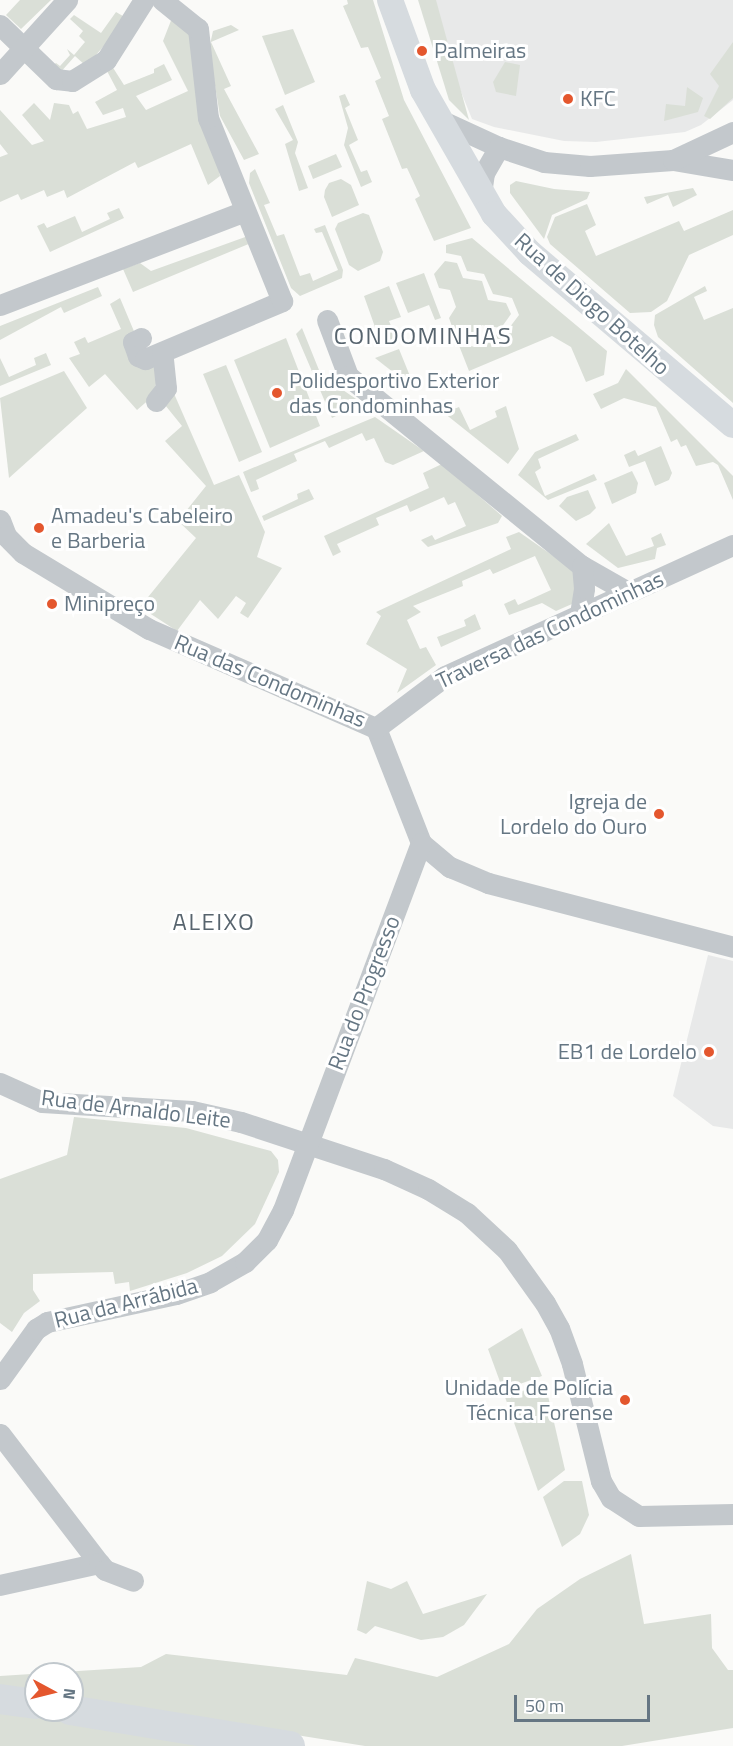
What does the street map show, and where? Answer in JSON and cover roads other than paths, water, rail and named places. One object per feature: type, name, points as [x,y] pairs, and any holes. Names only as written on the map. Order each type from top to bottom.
[{"type":"highway","points":[[0,1699],[24,1702]]},
{"type":"highway","points":[[84,1712],[290,1746]]},
{"type":"main road","name":"Rua de Diogo Botelho","points":[[390,0],[423,90],[438,119],[482,194],[530,254],[708,407],[733,425]]},
{"type":"main road","name":"Rua de Diogo Botelho","points":[[708,407],[733,440]]},
{"type":"street","points":[[0,74],[67,0]]},
{"type":"street","points":[[0,25],[56,79],[72,81],[106,60],[144,0]]},
{"type":"street","points":[[141,338],[132,342],[138,356],[145,359],[282,301],[208,118],[198,29],[162,0]]},
{"type":"street","points":[[438,119],[499,147],[544,162],[590,166],[673,160],[733,170]]},
{"type":"street","points":[[673,160],[733,134]]},
{"type":"street","points":[[482,194],[484,173],[499,147]]},
{"type":"street","points":[[0,305],[245,211]]},
{"type":"street","points":[[327,320],[348,376],[582,566],[628,592]]},
{"type":"street","points":[[156,401],[166,388],[162,352]]},
{"type":"street","name":"Rua das Condominhas","points":[[2,533],[23,553],[149,629],[376,728],[421,843],[450,867],[488,883],[733,947]]},
{"type":"street","name":"Traversa das Condominhas","points":[[376,728],[445,676],[733,544]]},
{"type":"street","points":[[580,614],[584,588],[582,566]]},
{"type":"street","name":"Rua do Progresso","points":[[308,1143],[421,843]]},
{"type":"street","name":"Rua de Arnaldo Leite","points":[[0,1083],[42,1102],[192,1111],[241,1122],[308,1143],[428,1189],[467,1213],[507,1250],[559,1328],[601,1481],[620,1506],[639,1516],[733,1514]]},
{"type":"street","name":"Rua da Arrábida","points":[[0,1379],[36,1329],[47,1322],[176,1294],[210,1282],[245,1262],[267,1240],[308,1143]]},
{"type":"street","points":[[0,1434],[105,1570],[133,1581]]},
{"type":"street","points":[[0,1585],[99,1563]]},
{"type":"place","name":"Palmeiras","points":[[422,51]]},
{"type":"place","name":"KFC","points":[[568,99]]},
{"type":"place","name":"Polidesportivo Exterior das Condominhas","points":[[277,393]]},
{"type":"place","name":"Amadeu's Cabeleiro e Barberia","points":[[39,528]]},
{"type":"place","name":"Minipreço","points":[[52,604]]},
{"type":"place","name":"Igreja de Lordelo do Ouro","points":[[659,814]]},
{"type":"place","name":"EB1 de Lordelo","points":[[709,1052]]},
{"type":"place","name":"Unidade de Polícia Técnica Forense","points":[[625,1400]]},
{"type":"district","name":"CONDOMINHAS","points":[[423,336]]},
{"type":"district","name":"ALEIXO","points":[[214,922]]}]
